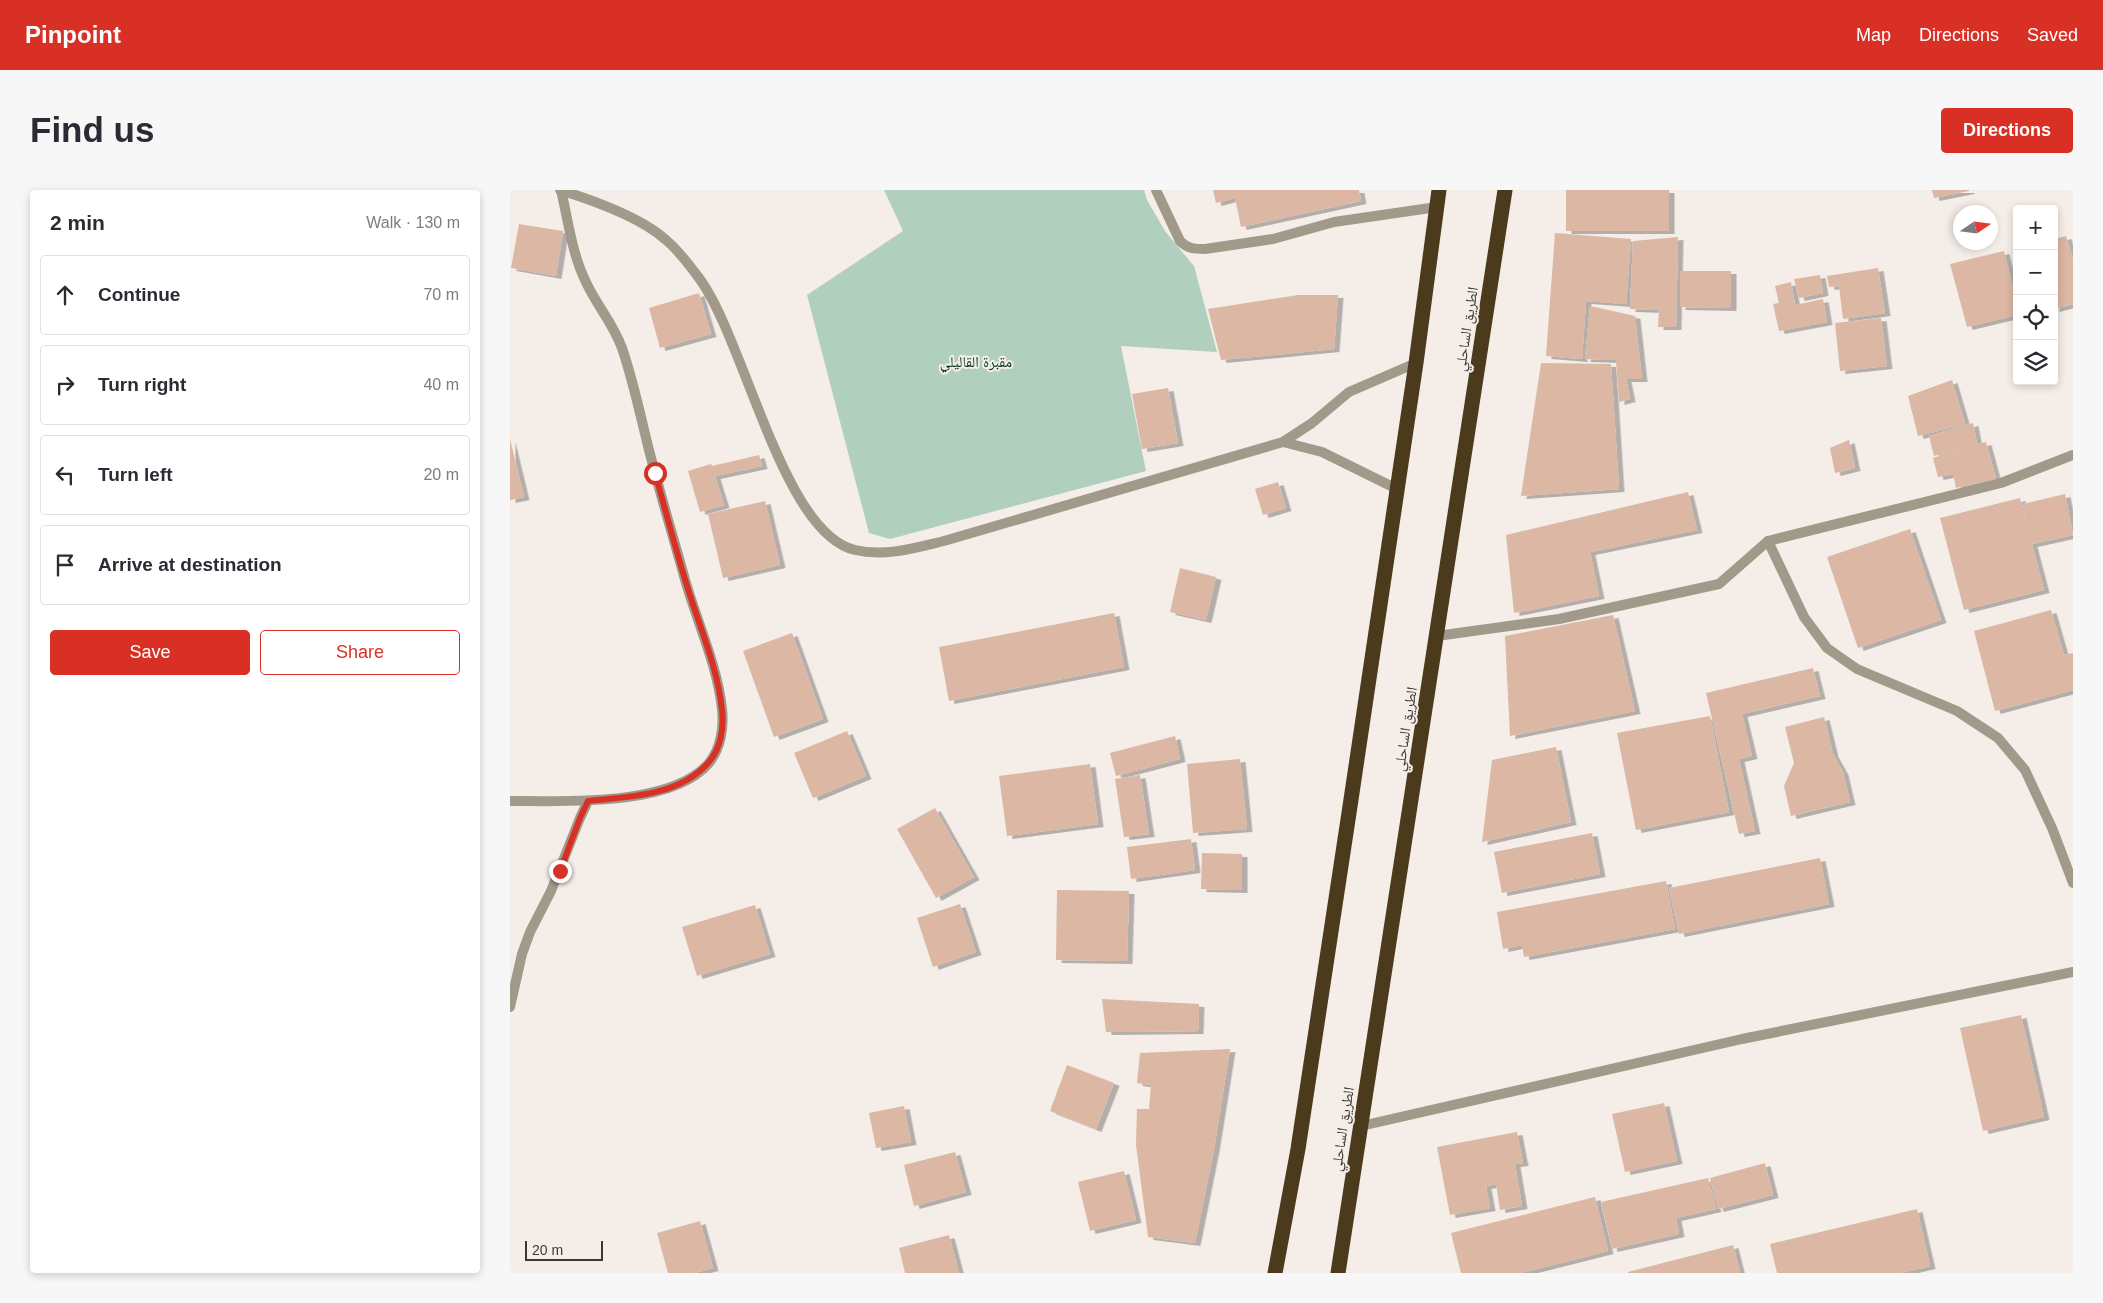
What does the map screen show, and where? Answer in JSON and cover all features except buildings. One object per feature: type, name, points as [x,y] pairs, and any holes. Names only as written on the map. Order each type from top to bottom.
[{"type":"highway","points":[[1275,1273],[1299,1139],[1416,363],[1439,190]]},
{"type":"highway","name":"الطريق الساحلي","points":[[1338,1273],[1505,190]]},
{"type":"street","points":[[560,190],[602,204],[658,234],[665,239],[697,275],[724,320],[772,440],[797,495],[815,522],[834,540],[853,550],[874,553],[902,551],[944,541],[1282,442],[1312,423],[1349,392],[1416,363]]},
{"type":"street","points":[[510,801],[588,801],[652,792],[676,786],[696,774],[709,762],[718,746],[722,729],[719,688],[685,578],[622,349],[604,310],[590,292],[583,277],[576,257],[560,190]]},
{"type":"street","points":[[1156,190],[1176,236],[1186,247],[1194,249],[1273,239],[1334,222],[1437,207]]},
{"type":"street","points":[[1282,442],[1322,452],[1397,489]]},
{"type":"street","points":[[1437,636],[1559,619],[1719,584],[1768,541],[2001,483],[2073,455]]},
{"type":"street","points":[[1768,541],[1804,617],[1827,648],[1857,669],[1957,711],[1998,738],[2025,770],[2052,828],[2073,883]]},
{"type":"street","points":[[510,1007],[522,954],[530,932],[551,891],[588,801]]},
{"type":"street","points":[[1360,1126],[1742,1039],[2073,972]]},
{"type":"green space","name":"مقبرة القاليلي","points":[[884,190],[1144,190],[1147,200],[1165,231],[1194,266],[1217,352],[1121,346],[1146,471],[890,539],[869,533],[807,295],[903,231]]},
{"type":"route","points":[[560,871],[573,833],[588,801],[617,798],[676,786],[696,774],[709,762],[718,746],[722,729],[719,688],[687,588],[655,473]]}]
